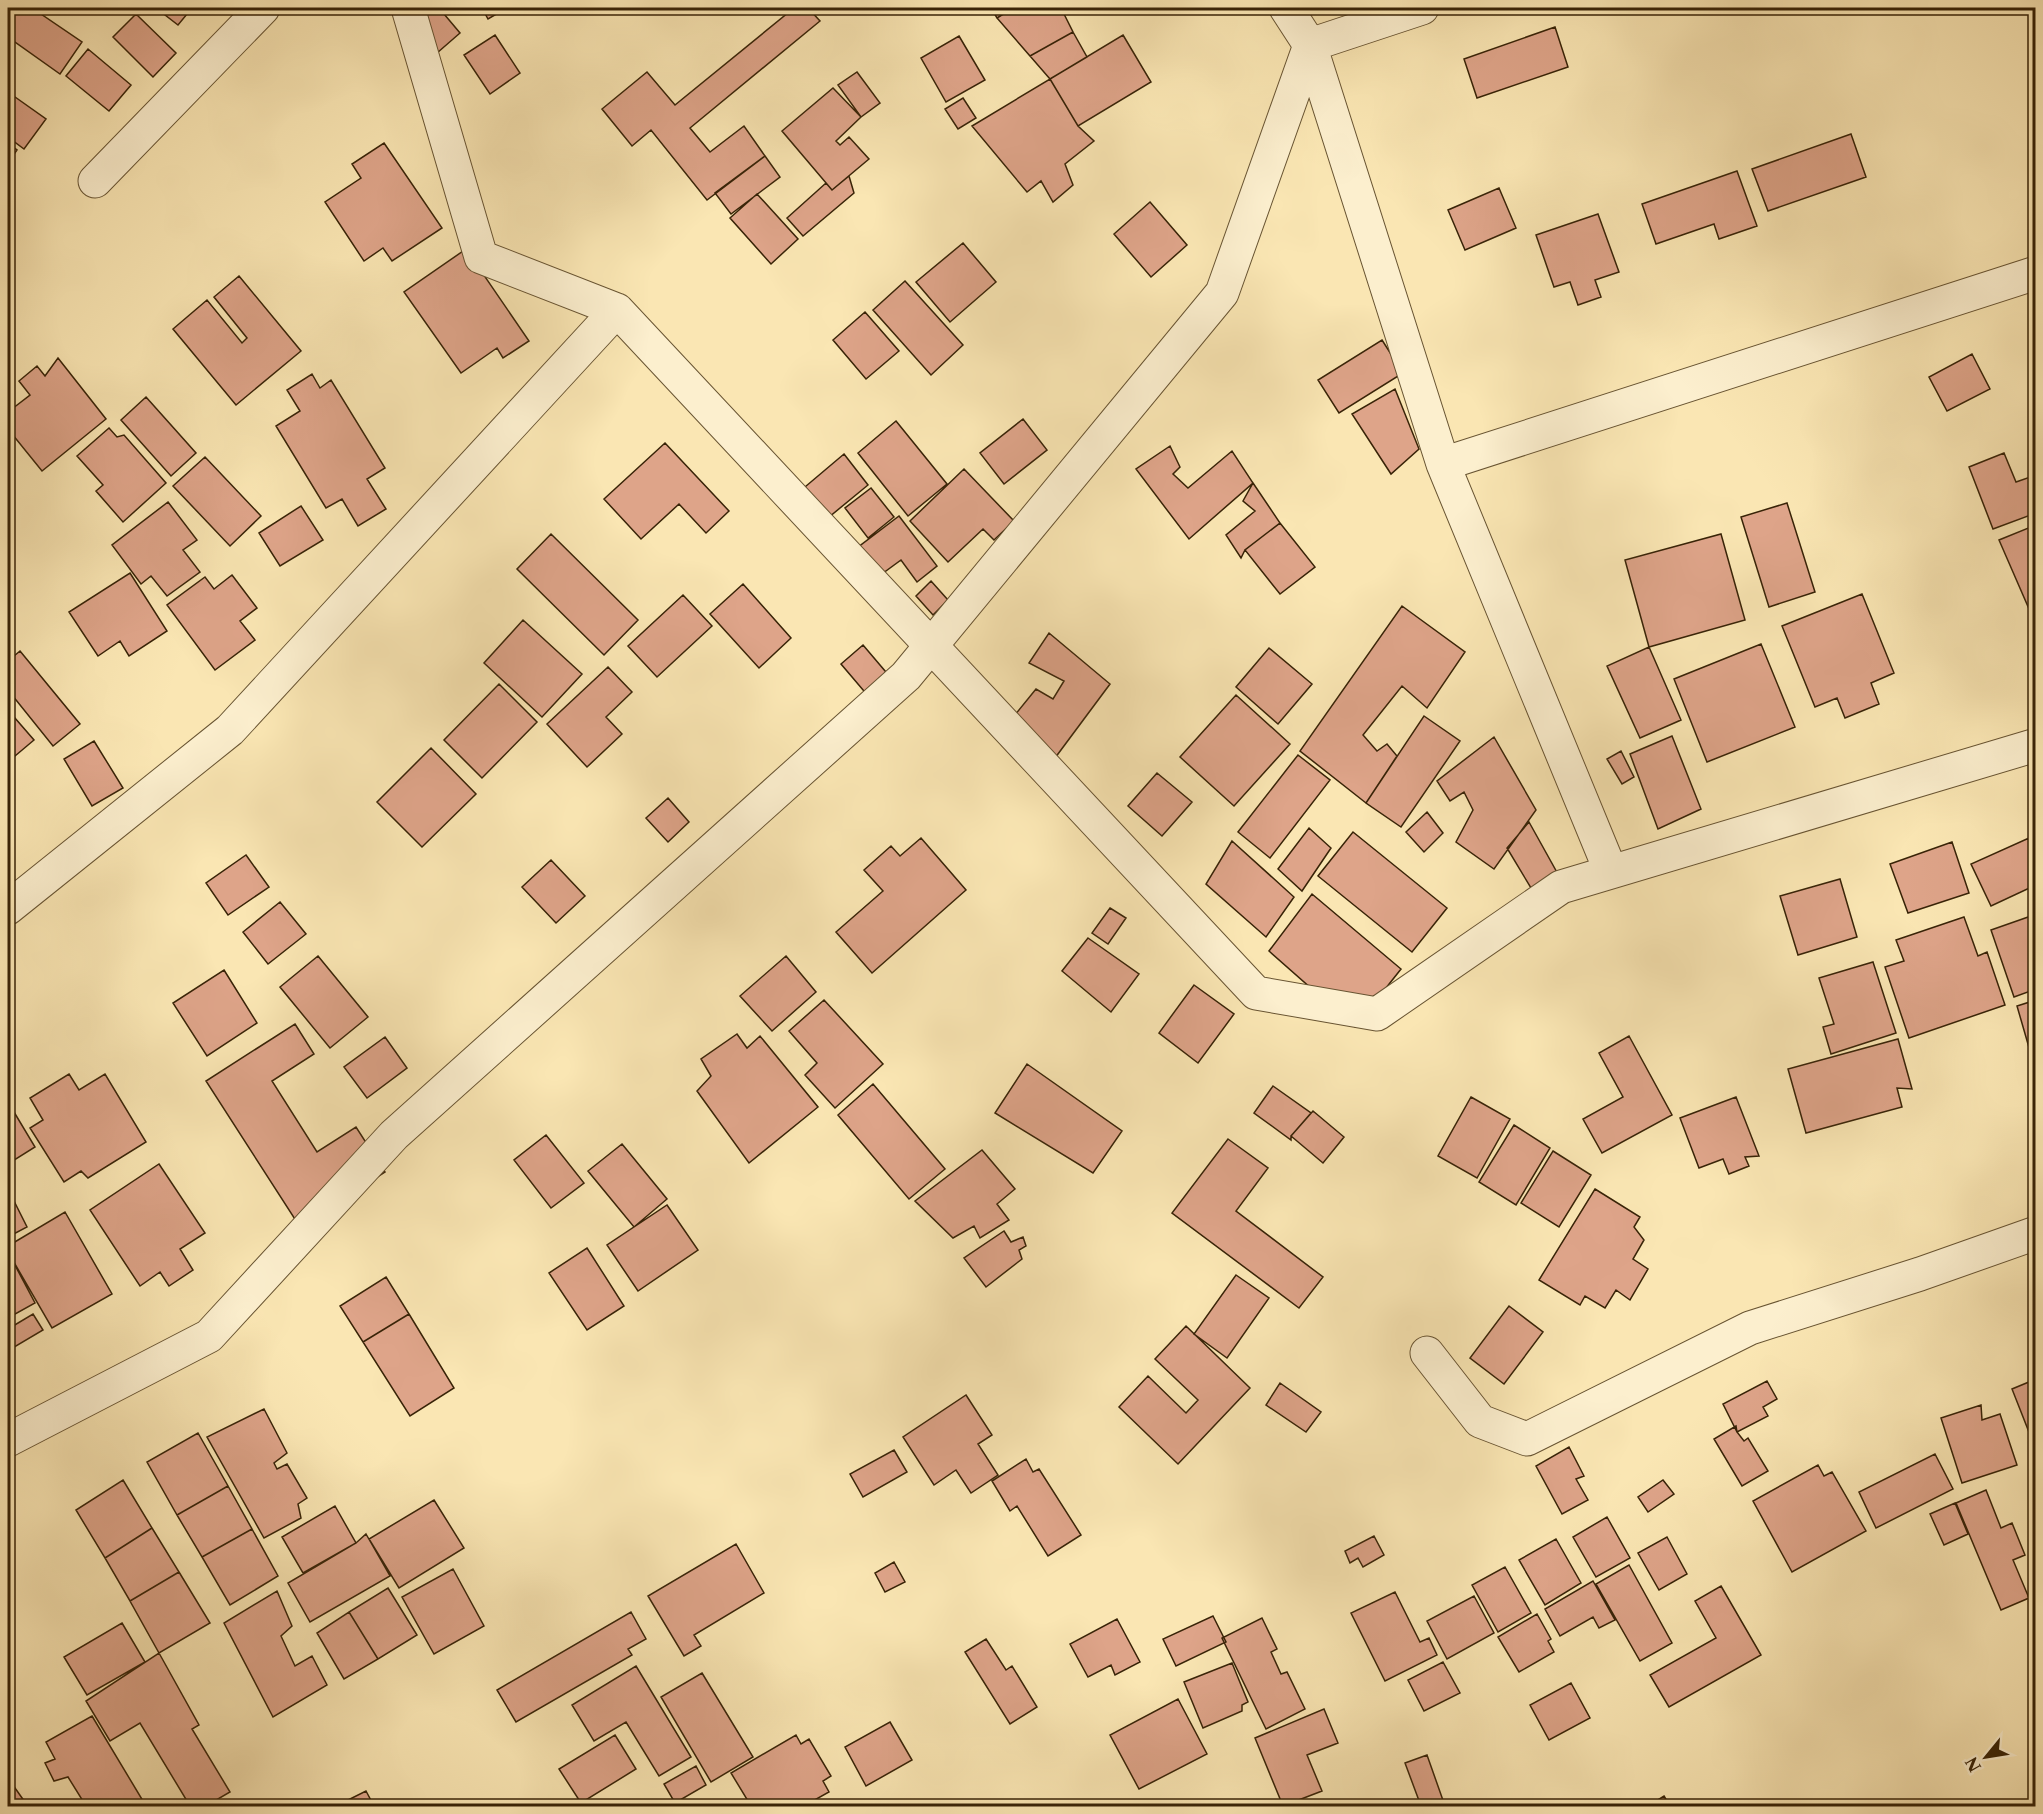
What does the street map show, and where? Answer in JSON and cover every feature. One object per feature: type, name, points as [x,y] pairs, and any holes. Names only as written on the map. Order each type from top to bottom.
[{"type":"street","points":[[95,182],[262,8]]},
{"type":"street","points":[[408,8],[481,257],[617,310],[1256,993],[1377,1014],[1561,887],[2036,745]]},
{"type":"street","points":[[1286,8],[1310,45],[1443,464],[1611,872]]},
{"type":"street","points":[[1310,45],[1422,8]]},
{"type":"street","points":[[8,1440],[209,1336],[394,1135],[906,676],[1222,293],[1310,45]]},
{"type":"street","points":[[1443,464],[2036,273]]},
{"type":"street","points":[[8,908],[230,730],[617,310]]},
{"type":"street","points":[[1428,1353],[1480,1421],[1527,1439],[1750,1328],[1920,1274],[2036,1233]]},
{"type":"building","points":[[8,8],[32,8],[82,42],[60,74],[8,37]]},
{"type":"building","points":[[156,8],[192,8],[178,25]]},
{"type":"building","points":[[398,8],[439,8],[460,33],[437,53]]},
{"type":"building","points":[[482,8],[507,8],[488,19]]},
{"type":"building","points":[[794,8],[808,8],[820,21],[690,128],[710,152],[744,126],[765,156],[707,200],[651,130],[632,146],[602,109],[647,72],[675,105]]},
{"type":"building","points":[[991,8],[1013,8],[997,18]]},
{"type":"building","points":[[1013,8],[1061,8],[1073,32],[1030,56],[997,18]]},
{"type":"building","points":[[136,14],[176,53],[153,77],[113,37]]},
{"type":"building","points":[[1555,27],[1568,67],[1477,98],[1464,59]]},
{"type":"building","points":[[1073,32],[1087,57],[1050,79],[1030,56]]},
{"type":"building","points":[[495,35],[520,73],[490,94],[464,55]]},
{"type":"building","points":[[1123,35],[1151,82],[1078,126],[1050,79]]},
{"type":"building","points":[[959,36],[985,80],[946,102],[921,58]]},
{"type":"building","points":[[88,49],[131,85],[109,111],[66,76]]},
{"type":"building","points":[[857,72],[880,103],[861,117],[838,85]]},
{"type":"building","points":[[1050,79],[1078,126],[1094,141],[1065,164],[1073,185],[1053,202],[1041,181],[1027,192],[972,126]]},
{"type":"building","points":[[833,88],[861,117],[836,141],[840,145],[849,137],[869,159],[832,190],[782,131]]},
{"type":"building","points":[[8,92],[46,119],[24,149],[8,137]]},
{"type":"building","points":[[963,98],[976,118],[958,129],[945,109]]},
{"type":"building","points":[[1851,134],[1866,177],[1768,211],[1752,169]]},
{"type":"building","points":[[8,143],[17,150],[8,163]]},
{"type":"building","points":[[384,143],[442,228],[392,261],[383,248],[364,261],[325,202],[361,178],[352,164]]},
{"type":"building","points":[[765,156],[780,177],[731,214],[715,193]]},
{"type":"building","points":[[1737,171],[1757,226],[1719,239],[1714,224],[1656,244],[1642,204]]},
{"type":"building","points":[[849,176],[854,193],[803,236],[787,218],[826,183],[832,190]]},
{"type":"building","points":[[1499,188],[1516,228],[1465,250],[1448,210]]},
{"type":"building","points":[[757,194],[798,239],[771,264],[730,218]]},
{"type":"building","points":[[1150,202],[1187,245],[1151,277],[1114,234]]},
{"type":"building","points":[[1598,214],[1619,272],[1595,280],[1601,297],[1578,305],[1570,282],[1554,287],[1536,235]]},
{"type":"building","points":[[963,243],[996,282],[950,322],[916,282]]},
{"type":"building","points":[[466,249],[529,341],[503,358],[497,348],[461,373],[404,292]]},
{"type":"building","points":[[239,276],[301,351],[236,405],[173,329],[207,300],[242,343],[247,338],[214,297]]},
{"type":"building","points":[[905,281],[963,345],[931,375],[873,310]]},
{"type":"building","points":[[865,312],[899,351],[866,379],[833,340]]},
{"type":"building","points":[[1382,340],[1403,373],[1339,413],[1318,380]]},
{"type":"building","points":[[1972,354],[1990,389],[1947,411],[1929,377]]},
{"type":"building","points":[[58,358],[106,419],[42,471],[8,429],[8,412],[30,395],[19,381],[37,366],[45,376]]},
{"type":"building","points":[[312,374],[320,388],[331,380],[385,468],[367,479],[386,509],[358,526],[342,499],[326,508],[276,426],[300,411],[287,390]]},
{"type":"building","points":[[1395,389],[1419,449],[1391,474],[1352,414]]},
{"type":"building","points":[[146,397],[196,453],[171,476],[121,420]]},
{"type":"building","points":[[1023,419],[1047,450],[1004,484],[980,453]]},
{"type":"building","points":[[896,421],[947,484],[908,516],[858,453]]},
{"type":"building","points":[[109,428],[117,437],[124,435],[166,483],[123,522],[96,491],[103,485],[77,456]]},
{"type":"building","points":[[665,443],[729,511],[706,533],[679,504],[641,539],[604,499]]},
{"type":"building","points":[[1170,446],[1180,467],[1173,474],[1188,488],[1232,451],[1253,483],[1189,539],[1136,469]]},
{"type":"building","points":[[2004,453],[2016,482],[2036,475],[2036,513],[1993,529],[1969,467]]},
{"type":"building","points":[[844,454],[868,485],[823,522],[799,492]]},
{"type":"building","points":[[205,457],[261,516],[230,546],[173,486]]},
{"type":"building","points":[[964,469],[1014,521],[994,540],[983,529],[948,562],[910,521]]},
{"type":"building","points":[[1253,483],[1280,523],[1245,550],[1241,558],[1226,535],[1255,511],[1243,501]]},
{"type":"building","points":[[871,488],[894,517],[868,538],[845,508]]},
{"type":"building","points":[[168,502],[197,540],[183,550],[200,572],[167,596],[151,576],[141,584],[112,545]]},
{"type":"building","points":[[1787,503],[1815,592],[1769,607],[1741,517]]},
{"type":"building","points":[[301,506],[323,540],[280,566],[259,533]]},
{"type":"building","points":[[899,516],[937,566],[917,582],[901,560],[875,579],[853,551]]},
{"type":"building","points":[[1280,523],[1315,567],[1280,594],[1245,550]]},
{"type":"building","points":[[2036,525],[2036,625],[1999,540]]},
{"type":"building","points":[[551,534],[638,620],[604,655],[517,569]]},
{"type":"building","points":[[1721,534],[1745,620],[1649,647],[1625,560]]},
{"type":"building","points":[[130,573],[167,631],[129,656],[120,641],[98,656],[69,612]]},
{"type":"building","points":[[232,575],[257,608],[240,621],[255,640],[215,670],[167,605],[205,577],[214,589]]},
{"type":"building","points":[[931,581],[948,600],[933,615],[916,596]]},
{"type":"building","points":[[743,584],[791,638],[759,668],[710,614]]},
{"type":"building","points":[[1862,594],[1894,673],[1871,683],[1879,704],[1845,718],[1837,698],[1815,707],[1782,626]]},
{"type":"building","points":[[683,595],[712,626],[657,677],[628,646]]},
{"type":"building","points":[[1402,606],[1465,652],[1427,708],[1402,686],[1363,735],[1377,751],[1387,744],[1397,756],[1366,803],[1300,751]]},
{"type":"building","points":[[523,620],[582,674],[542,717],[484,663]]},
{"type":"building","points":[[1049,633],[1110,684],[1052,762],[1010,721],[1036,689],[1053,699],[1064,681],[1029,663]]},
{"type":"building","points":[[1761,644],[1795,727],[1707,762],[1674,679]]},
{"type":"building","points":[[863,645],[891,678],[869,697],[841,664]]},
{"type":"building","points":[[1649,647],[1681,720],[1640,738],[1607,666]]},
{"type":"building","points":[[1269,648],[1312,684],[1278,724],[1236,687]]},
{"type":"building","points":[[20,651],[80,724],[53,746],[8,690],[8,661]]},
{"type":"building","points":[[608,667],[632,692],[606,717],[622,734],[587,767],[547,724]]},
{"type":"building","points":[[499,684],[537,722],[482,778],[444,740]]},
{"type":"building","points":[[1236,695],[1290,744],[1234,806],[1180,757]]},
{"type":"building","points":[[8,710],[34,740],[15,756],[8,747]]},
{"type":"building","points":[[1424,716],[1460,741],[1401,827],[1366,803]]},
{"type":"building","points":[[1672,736],[1701,809],[1658,829],[1630,754]]},
{"type":"building","points":[[1494,737],[1536,810],[1494,869],[1456,842],[1473,810],[1464,792],[1450,801],[1437,781]]},
{"type":"building","points":[[94,741],[123,788],[92,806],[64,759]]},
{"type":"building","points":[[431,748],[476,794],[422,847],[377,802]]},
{"type":"building","points":[[1621,751],[1634,777],[1622,784],[1607,759]]},
{"type":"building","points":[[1298,755],[1330,780],[1270,858],[1238,832]]},
{"type":"building","points":[[1157,773],[1192,802],[1162,836],[1128,806]]},
{"type":"building","points":[[668,798],[689,822],[668,842],[646,818]]},
{"type":"building","points":[[1427,812],[1443,833],[1424,852],[1406,832]]},
{"type":"building","points":[[1529,822],[1559,876],[1534,893],[1507,848]]},
{"type":"building","points":[[1309,828],[1331,848],[1302,891],[1278,869]]},
{"type":"building","points":[[1353,832],[1447,908],[1412,952],[1318,876]]},
{"type":"building","points":[[921,838],[966,890],[872,973],[836,932],[883,891],[864,870],[891,846],[900,856]]},
{"type":"building","points":[[2029,838],[2036,851],[2036,885],[1991,906],[1971,864]]},
{"type":"building","points":[[1232,841],[1294,897],[1266,937],[1206,884]]},
{"type":"building","points":[[1952,842],[1969,893],[1908,913],[1890,864]]},
{"type":"building","points":[[246,855],[269,887],[228,915],[206,883]]},
{"type":"building","points":[[551,860],[585,896],[556,923],[522,887]]},
{"type":"building","points":[[1840,879],[1857,937],[1798,955],[1780,896]]},
{"type":"building","points":[[1312,894],[1401,969],[1355,1027],[1269,951]]},
{"type":"building","points":[[280,902],[306,934],[268,964],[243,932]]},
{"type":"building","points":[[1110,908],[1126,918],[1108,944],[1092,933]]},
{"type":"building","points":[[2031,916],[2036,929],[2036,989],[2014,997],[1991,930]]},
{"type":"building","points":[[1964,917],[1978,956],[1987,952],[2005,1005],[1909,1038],[1885,967],[1904,961],[1896,940]]},
{"type":"building","points":[[1088,938],[1139,974],[1111,1012],[1062,971]]},
{"type":"building","points":[[318,956],[368,1017],[330,1048],[280,987]]},
{"type":"building","points":[[786,956],[816,992],[772,1031],[740,996]]},
{"type":"building","points":[[1873,962],[1896,1033],[1831,1054],[1823,1027],[1834,1024],[1819,978]]},
{"type":"building","points":[[224,970],[257,1023],[207,1056],[173,1003]]},
{"type":"building","points":[[1194,985],[1234,1014],[1198,1063],[1159,1033]]},
{"type":"building","points":[[824,1000],[883,1064],[835,1108],[805,1075],[817,1063],[789,1031]]},
{"type":"building","points":[[2036,1000],[2036,1049],[2030,1051],[2017,1006]]},
{"type":"building","points":[[295,1024],[314,1054],[272,1081],[317,1152],[356,1127],[385,1172],[300,1227],[206,1081]]},
{"type":"building","points":[[737,1034],[747,1048],[760,1036],[818,1107],[749,1163],[697,1091],[711,1076],[701,1059]]},
{"type":"building","points":[[1629,1036],[1672,1115],[1602,1153],[1583,1119],[1623,1097],[1599,1053]]},
{"type":"building","points":[[385,1037],[407,1068],[367,1098],[344,1067]]},
{"type":"building","points":[[1898,1039],[1912,1089],[1897,1088],[1902,1107],[1806,1133],[1788,1069]]},
{"type":"building","points":[[1027,1064],[1122,1131],[1093,1173],[995,1113]]},
{"type":"building","points":[[69,1074],[79,1090],[105,1074],[146,1142],[88,1178],[81,1171],[64,1182],[30,1128],[43,1120],[30,1098]]},
{"type":"building","points":[[873,1084],[945,1169],[909,1199],[838,1115]]},
{"type":"building","points":[[1273,1086],[1311,1113],[1291,1136],[1291,1140],[1254,1113]]},
{"type":"building","points":[[1471,1097],[1510,1119],[1477,1178],[1438,1156]]},
{"type":"building","points":[[1736,1097],[1759,1156],[1745,1157],[1749,1166],[1729,1174],[1723,1159],[1699,1168],[1680,1118]]},
{"type":"building","points":[[8,1102],[35,1147],[8,1164]]},
{"type":"building","points":[[1313,1111],[1344,1137],[1323,1163],[1291,1136]]},
{"type":"building","points":[[1514,1125],[1550,1148],[1516,1205],[1479,1182]]},
{"type":"building","points":[[546,1135],[584,1183],[551,1208],[514,1160]]},
{"type":"building","points":[[1228,1139],[1268,1168],[1236,1211],[1323,1277],[1299,1308],[1172,1213]]},
{"type":"building","points":[[622,1144],[667,1199],[634,1227],[588,1171]]},
{"type":"building","points":[[982,1150],[1015,1189],[997,1204],[1009,1220],[980,1238],[974,1226],[953,1238],[915,1201]]},
{"type":"building","points":[[1553,1151],[1591,1175],[1559,1227],[1521,1203]]},
{"type":"building","points":[[159,1164],[205,1233],[180,1249],[193,1270],[169,1286],[160,1272],[140,1286],[90,1210]]},
{"type":"building","points":[[8,1189],[27,1227],[8,1237]]},
{"type":"building","points":[[1595,1189],[1640,1217],[1634,1227],[1644,1240],[1633,1259],[1648,1269],[1630,1300],[1616,1290],[1605,1308],[1585,1296],[1580,1305],[1539,1280]]},
{"type":"building","points":[[667,1205],[698,1250],[638,1291],[607,1245]]},
{"type":"building","points":[[65,1212],[112,1294],[52,1328],[8,1252],[8,1246]]},
{"type":"building","points":[[1004,1231],[1011,1242],[1023,1237],[1026,1246],[1019,1250],[1022,1259],[986,1287],[964,1258]]},
{"type":"building","points":[[587,1248],[624,1306],[587,1330],[549,1273]]},
{"type":"building","points":[[8,1252],[35,1303],[8,1318]]},
{"type":"building","points":[[1236,1275],[1269,1298],[1227,1358],[1194,1334]]},
{"type":"building","points":[[386,1277],[409,1314],[363,1342],[340,1306]]},
{"type":"building","points":[[1509,1306],[1543,1332],[1504,1384],[1470,1358]]},
{"type":"building","points":[[33,1314],[43,1330],[11,1349],[8,1342],[8,1329]]},
{"type":"building","points":[[409,1314],[454,1388],[410,1416],[363,1342]]},
{"type":"building","points":[[1186,1326],[1250,1388],[1178,1464],[1119,1407],[1148,1376],[1186,1413],[1198,1400],[1155,1359]]},
{"type":"building","points":[[2036,1379],[2036,1450],[2012,1389]]},
{"type":"building","points":[[1767,1381],[1777,1399],[1763,1407],[1768,1416],[1737,1432],[1723,1404]]},
{"type":"building","points":[[1280,1383],[1321,1412],[1306,1432],[1266,1405]]},
{"type":"building","points":[[966,1395],[992,1435],[978,1444],[998,1475],[971,1493],[956,1470],[934,1485],[903,1437]]},
{"type":"building","points":[[1981,1405],[1982,1420],[2000,1414],[2017,1465],[1962,1483],[1941,1418]]},
{"type":"building","points":[[264,1409],[287,1453],[274,1463],[277,1469],[287,1464],[307,1498],[298,1504],[301,1518],[264,1538],[207,1437]]},
{"type":"building","points":[[1736,1426],[1737,1432],[1744,1441],[1748,1438],[1768,1471],[1742,1486],[1714,1439]]},
{"type":"building","points":[[198,1433],[228,1486],[177,1515],[147,1462]]},
{"type":"building","points":[[1569,1447],[1584,1476],[1576,1479],[1588,1500],[1562,1514],[1536,1466]]},
{"type":"building","points":[[894,1450],[907,1472],[863,1497],[850,1474]]},
{"type":"building","points":[[1935,1454],[1953,1489],[1876,1528],[1859,1492]]},
{"type":"building","points":[[1026,1459],[1033,1472],[1039,1469],[1081,1535],[1048,1556],[1017,1506],[1010,1511],[992,1481]]},
{"type":"building","points":[[1818,1465],[1824,1476],[1832,1472],[1866,1531],[1792,1572],[1753,1501]]},
{"type":"building","points":[[123,1480],[152,1528],[105,1558],[76,1510]]},
{"type":"building","points":[[1663,1480],[1674,1494],[1648,1512],[1638,1497]]},
{"type":"building","points":[[228,1486],[252,1529],[202,1557],[177,1515]]},
{"type":"building","points":[[1986,1490],[2001,1528],[2012,1523],[2025,1555],[2013,1560],[2029,1598],[2001,1610],[1956,1503]]},
{"type":"building","points":[[434,1500],[464,1548],[399,1588],[369,1539]]},
{"type":"building","points":[[1955,1503],[1968,1534],[1944,1545],[1930,1514]]},
{"type":"building","points":[[335,1506],[356,1543],[303,1573],[282,1537]]},
{"type":"building","points":[[1607,1517],[1630,1558],[1596,1577],[1573,1537]]},
{"type":"building","points":[[152,1528],[179,1572],[130,1601],[105,1558]]},
{"type":"building","points":[[252,1529],[278,1576],[230,1605],[202,1557]]},
{"type":"building","points":[[366,1534],[390,1576],[310,1622],[288,1583],[356,1543]]},
{"type":"building","points":[[1374,1536],[1384,1555],[1363,1567],[1358,1558],[1350,1563],[1345,1551]]},
{"type":"building","points":[[1667,1537],[1687,1574],[1659,1590],[1638,1553]]},
{"type":"building","points":[[1556,1539],[1581,1583],[1545,1605],[1519,1560]]},
{"type":"building","points":[[736,1544],[764,1593],[694,1635],[701,1646],[684,1656],[648,1596]]},
{"type":"building","points":[[894,1562],[905,1582],[885,1592],[875,1573]]},
{"type":"building","points":[[1629,1565],[1672,1643],[1640,1661],[1596,1584]]},
{"type":"building","points":[[1505,1567],[1531,1613],[1498,1632],[1472,1585]]},
{"type":"building","points":[[453,1569],[484,1626],[434,1654],[402,1597]]},
{"type":"building","points":[[179,1572],[210,1623],[159,1653],[130,1601]]},
{"type":"building","points":[[1593,1581],[1615,1620],[1599,1628],[1593,1617],[1560,1636],[1545,1609]]},
{"type":"building","points":[[1721,1586],[1761,1655],[1669,1707],[1650,1675],[1716,1638],[1695,1601]]},
{"type":"building","points":[[388,1588],[417,1635],[378,1659],[349,1612]]},
{"type":"building","points":[[277,1591],[292,1626],[281,1636],[295,1666],[312,1656],[327,1685],[273,1717],[224,1623]]},
{"type":"building","points":[[1395,1592],[1420,1642],[1429,1638],[1437,1655],[1385,1681],[1351,1613]]},
{"type":"building","points":[[1474,1596],[1494,1633],[1447,1659],[1427,1621]]},
{"type":"building","points":[[349,1612],[378,1659],[344,1679],[317,1633]]},
{"type":"building","points":[[631,1612],[646,1639],[628,1649],[632,1655],[516,1722],[497,1690]]},
{"type":"building","points":[[1537,1614],[1551,1639],[1548,1641],[1554,1652],[1519,1672],[1498,1637]]},
{"type":"building","points":[[1213,1616],[1226,1642],[1176,1666],[1163,1639]]},
{"type":"building","points":[[1262,1618],[1277,1649],[1271,1652],[1281,1674],[1287,1672],[1305,1709],[1266,1729],[1222,1638]]},
{"type":"building","points":[[1117,1619],[1140,1662],[1115,1675],[1111,1665],[1088,1677],[1070,1644]]},
{"type":"building","points":[[122,1623],[145,1662],[87,1695],[64,1657]]},
{"type":"building","points":[[986,1639],[1006,1670],[1012,1666],[1037,1707],[1010,1724],[965,1652]]},
{"type":"building","points":[[159,1653],[199,1725],[192,1729],[230,1792],[206,1806],[190,1806],[140,1723],[110,1741],[86,1701]]},
{"type":"building","points":[[1443,1662],[1460,1693],[1424,1711],[1408,1680]]},
{"type":"building","points":[[1232,1663],[1248,1702],[1242,1705],[1242,1711],[1203,1728],[1184,1682]]},
{"type":"building","points":[[636,1666],[691,1757],[659,1776],[626,1722],[594,1741],[572,1705]]},
{"type":"building","points":[[702,1673],[753,1757],[711,1782],[661,1697]]},
{"type":"building","points":[[1571,1683],[1590,1718],[1549,1740],[1530,1705]]},
{"type":"building","points":[[1178,1699],[1207,1754],[1139,1789],[1110,1735]]},
{"type":"building","points":[[1324,1709],[1338,1743],[1307,1755],[1322,1791],[1283,1806],[1255,1738]]},
{"type":"building","points":[[92,1716],[143,1801],[131,1806],[86,1806],[68,1777],[54,1781],[45,1763],[55,1759],[46,1742]]},
{"type":"building","points":[[890,1722],[912,1760],[866,1786],[845,1747]]},
{"type":"building","points":[[615,1735],[636,1769],[581,1803],[559,1769]]},
{"type":"building","points":[[796,1735],[801,1744],[809,1739],[831,1776],[823,1781],[829,1792],[804,1806],[751,1806],[731,1773]]},
{"type":"building","points":[[1427,1755],[1445,1806],[1421,1806],[1405,1763]]},
{"type":"building","points":[[696,1766],[706,1785],[675,1803],[664,1784]]},
{"type":"building","points":[[8,1778],[27,1805],[26,1806],[8,1806]]},
{"type":"building","points":[[366,1791],[374,1806],[336,1806]]},
{"type":"building","points":[[1664,1796],[1670,1806],[1648,1806]]}]
